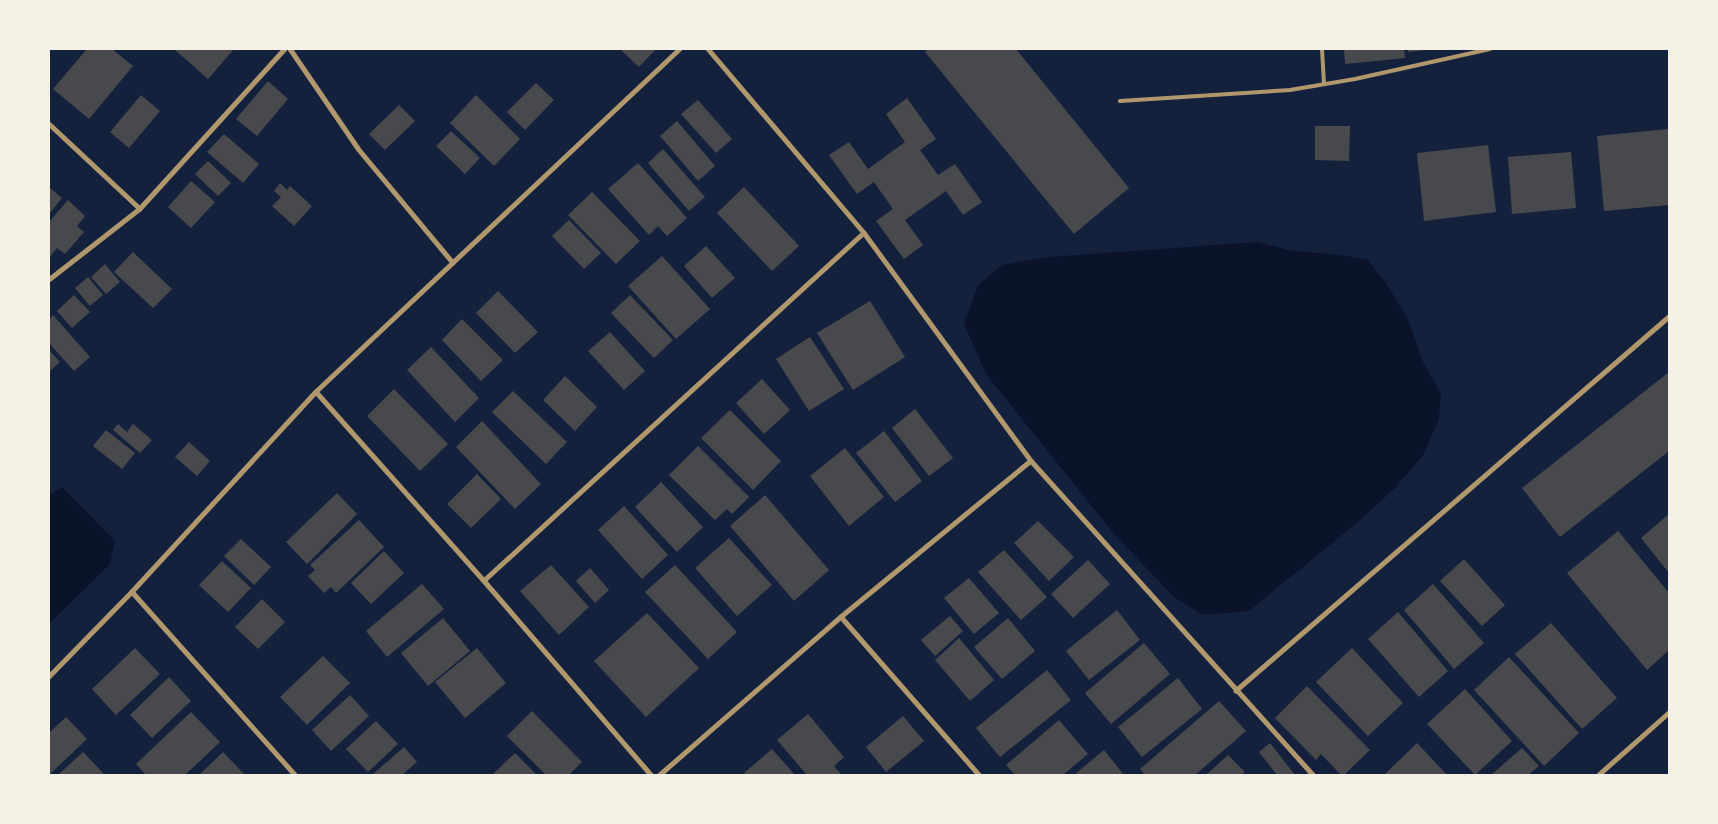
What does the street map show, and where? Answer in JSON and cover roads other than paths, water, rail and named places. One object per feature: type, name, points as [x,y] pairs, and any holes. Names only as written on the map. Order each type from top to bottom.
[{"type":"street","points":[[49,280],[140,208],[285,49]]},
{"type":"street","points":[[290,49],[359,150],[453,263]]},
{"type":"street","points":[[49,677],[132,592],[316,392],[680,49]]},
{"type":"street","points":[[708,49],[864,233],[1031,461],[1313,775]]},
{"type":"street","points":[[49,124],[140,208]]},
{"type":"street","points":[[484,581],[864,233]]},
{"type":"street","points":[[1236,691],[1669,317]]},
{"type":"street","points":[[316,392],[484,581],[650,775]]},
{"type":"street","points":[[660,775],[841,617],[1031,461]]},
{"type":"street","points":[[132,592],[295,775]]},
{"type":"street","points":[[841,617],[978,775]]},
{"type":"street","points":[[1598,775],[1669,713]]},
{"type":"lane","points":[[1322,49],[1324,84]]},
{"type":"lane","points":[[1120,101],[1290,90],[1374,75],[1490,49]]},
{"type":"water","points":[[1257,242],[1293,251],[1342,255],[1368,260],[1386,283],[1407,317],[1423,362],[1441,394],[1439,419],[1424,454],[1396,487],[1358,522],[1249,611],[1203,615],[1174,597],[1115,535],[986,374],[964,324],[978,285],[1002,265],[1049,257]]},
{"type":"water","points":[[62,487],[115,541],[110,564],[49,624],[49,495]]}]
